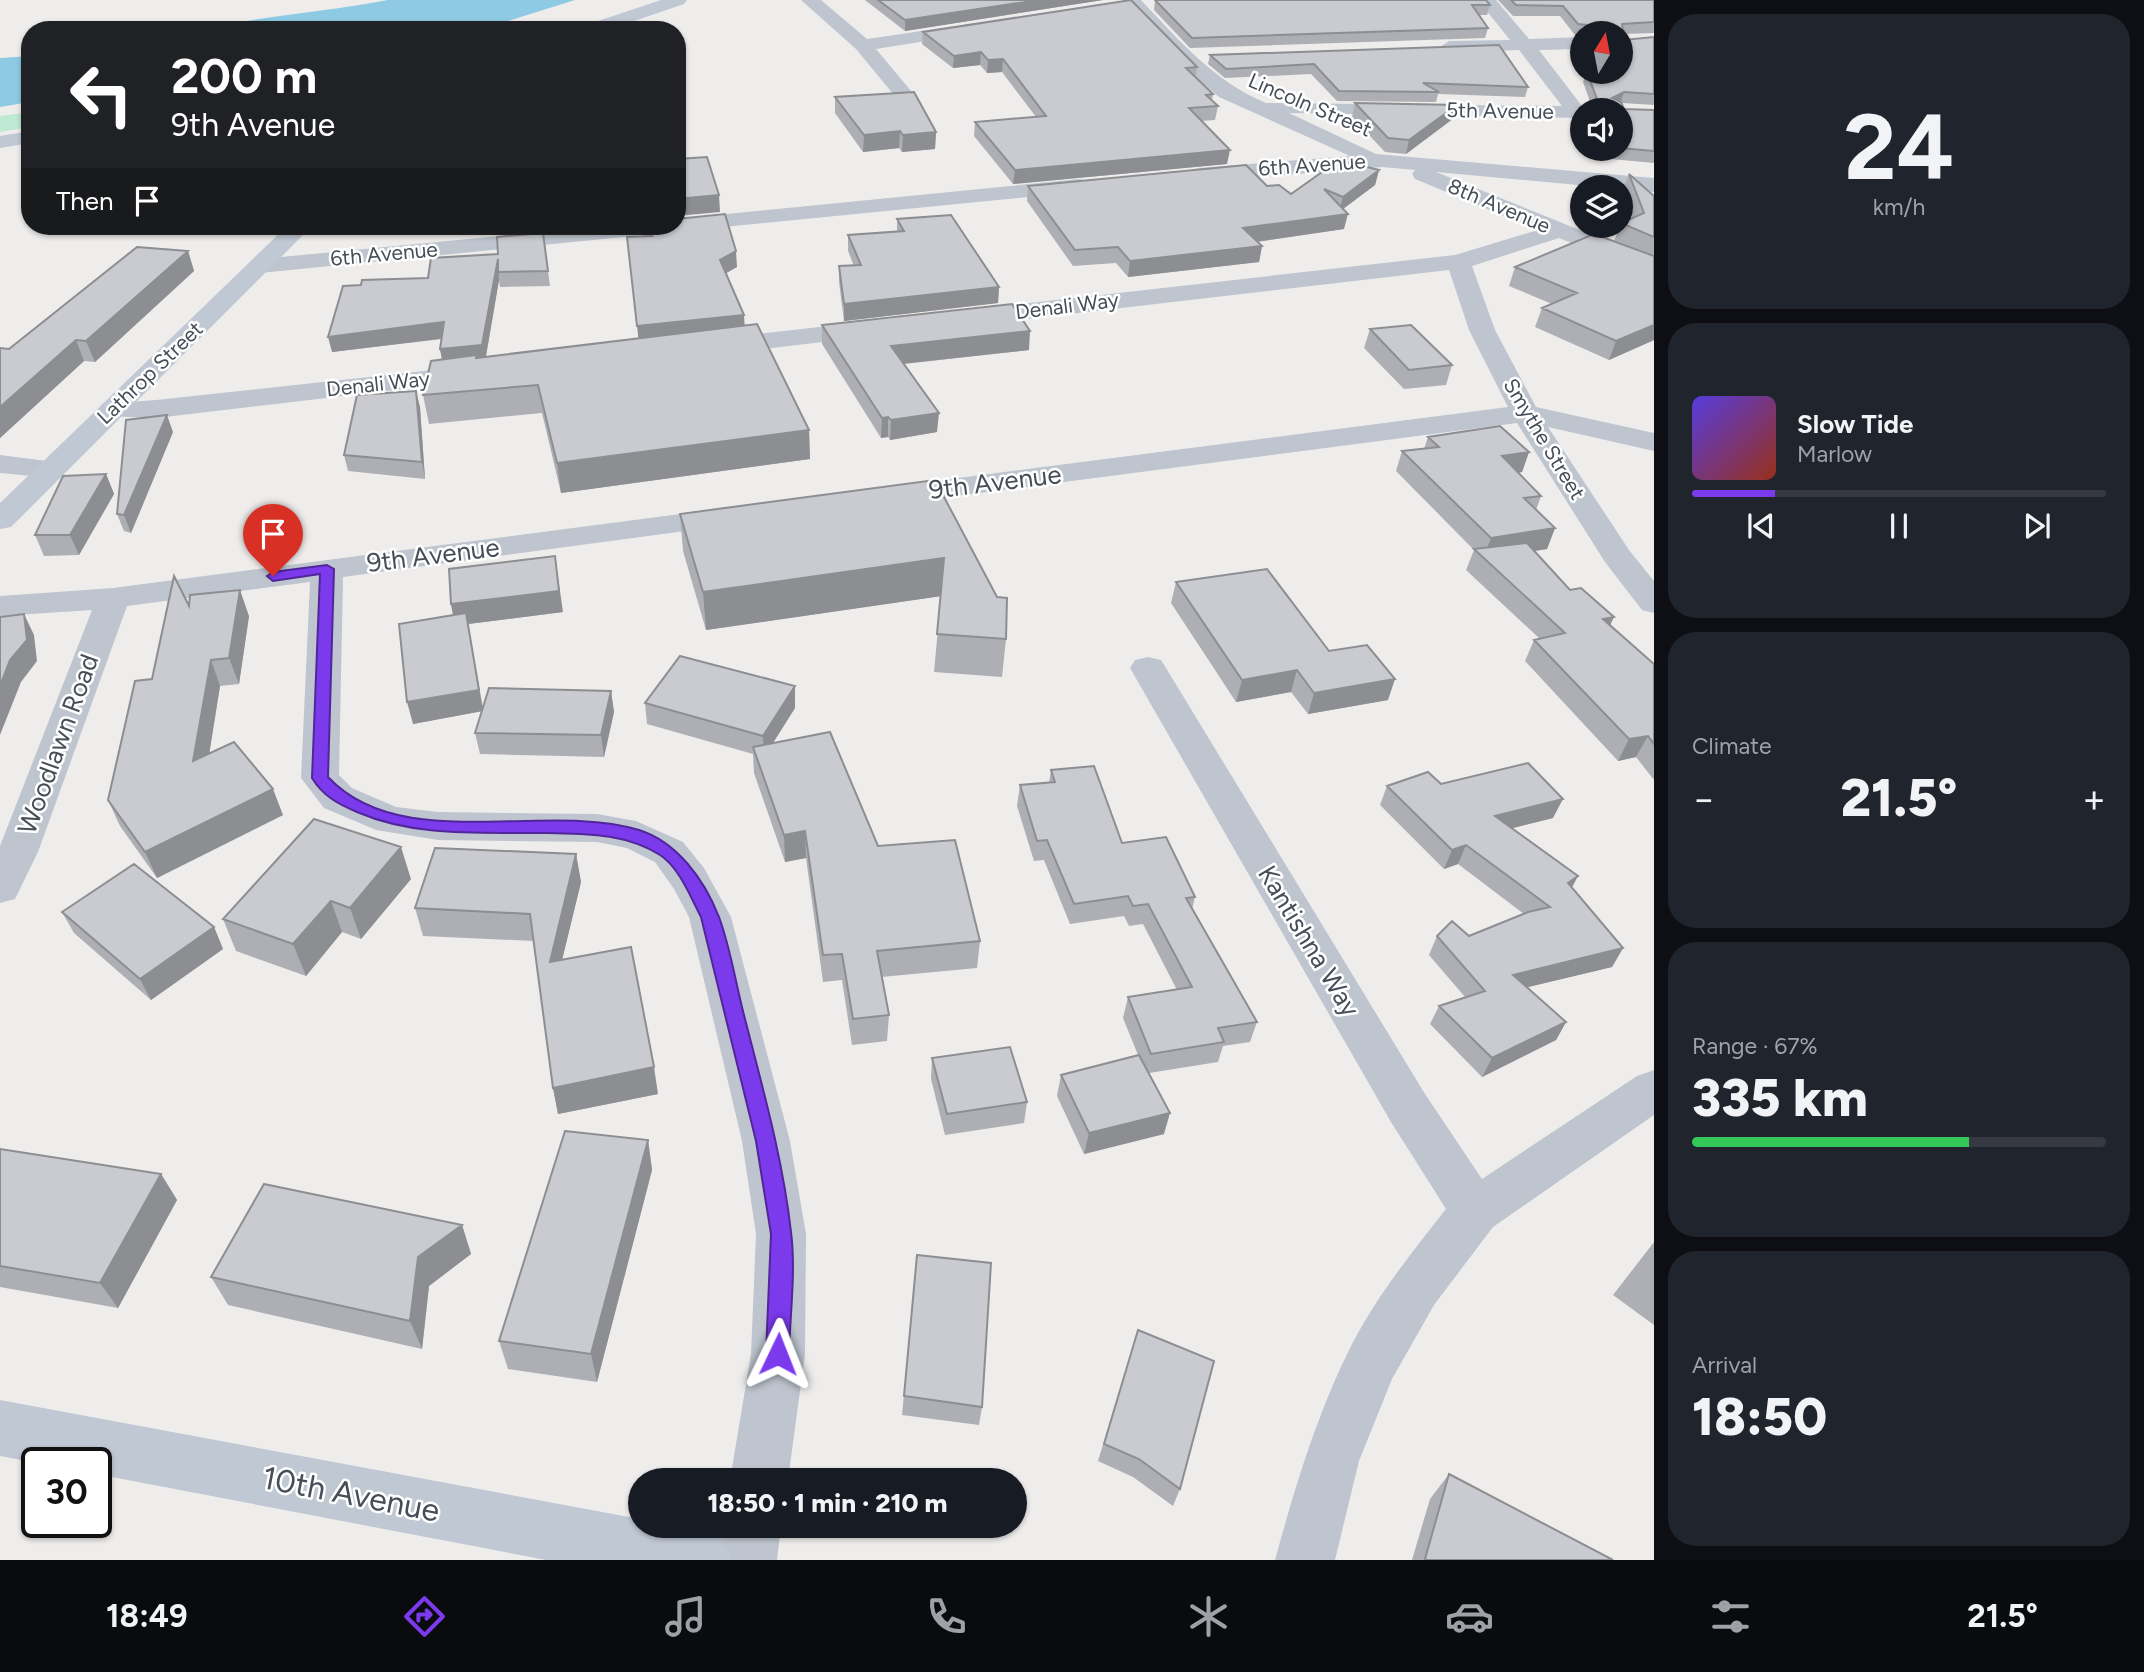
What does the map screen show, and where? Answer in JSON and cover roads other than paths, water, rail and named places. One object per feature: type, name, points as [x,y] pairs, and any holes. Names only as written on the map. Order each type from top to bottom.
[{"type":"street","points":[[616,21],[678,0]]},
{"type":"street","points":[[810,0],[863,44],[901,91]]},
{"type":"street","points":[[1487,0],[1522,45],[1557,80],[1570,99]]},
{"type":"street","points":[[1127,3],[1159,2]]},
{"type":"street","name":"Lincoln Street","points":[[1127,3],[1226,93],[1343,147],[1382,160]]},
{"type":"street","points":[[863,44],[999,24]]},
{"type":"street","points":[[1428,48],[1570,43]]},
{"type":"street","points":[[1184,57],[1217,55]]},
{"type":"street","name":"5th Avenue","points":[[1250,106],[1570,112]]},
{"type":"street","points":[[0,142],[21,138]]},
{"type":"street","name":"6th Avenue","points":[[1170,177],[1382,160],[1654,185]]},
{"type":"street","name":"8th Avenue","points":[[1382,160],[1440,180],[1654,269]]},
{"type":"street","name":"6th Avenue","points":[[686,225],[1102,184]]},
{"type":"street","name":"Denali Way","points":[[937,321],[1458,262],[1558,231]]},
{"type":"street","name":"Lathrop Street","points":[[0,520],[291,235]]},
{"type":"street","name":"6th Avenue","points":[[260,266],[583,235]]},
{"type":"street","name":"Smythe Street","points":[[1458,262],[1482,330],[1525,414],[1616,555],[1654,603]]},
{"type":"street","points":[[689,350],[896,326]]},
{"type":"street","name":"Denali Way","points":[[112,410],[156,409],[509,370]]},
{"type":"street","name":"9th Avenue","points":[[865,499],[1525,414],[1654,442]]},
{"type":"street","points":[[0,464],[52,469]]},
{"type":"street","name":"9th Avenue","points":[[0,606],[113,598],[758,513]]},
{"type":"street","points":[[327,569],[320,778],[338,798],[390,820],[439,826],[597,828],[636,835],[669,852],[689,879],[710,916],[766,1141],[781,1234],[778,1354],[761,1468]]},
{"type":"street","name":"Woodlawn Road","points":[[0,888],[23,839],[113,598]]},
{"type":"street","name":"Kantishna Way","points":[[1148,668],[1408,1108],[1475,1210]]},
{"type":"street","points":[[1305,1560],[1331,1461],[1371,1363],[1416,1288],[1475,1210],[1654,1090]]},
{"type":"street","name":"10th Avenue","points":[[0,1428],[710,1560]]},
{"type":"street","points":[[710,1560],[737,1538]]},
{"type":"water","points":[[388,0],[575,0],[508,21],[249,21]]},
{"type":"water","points":[[21,57],[21,104],[0,107],[0,58]]}]
